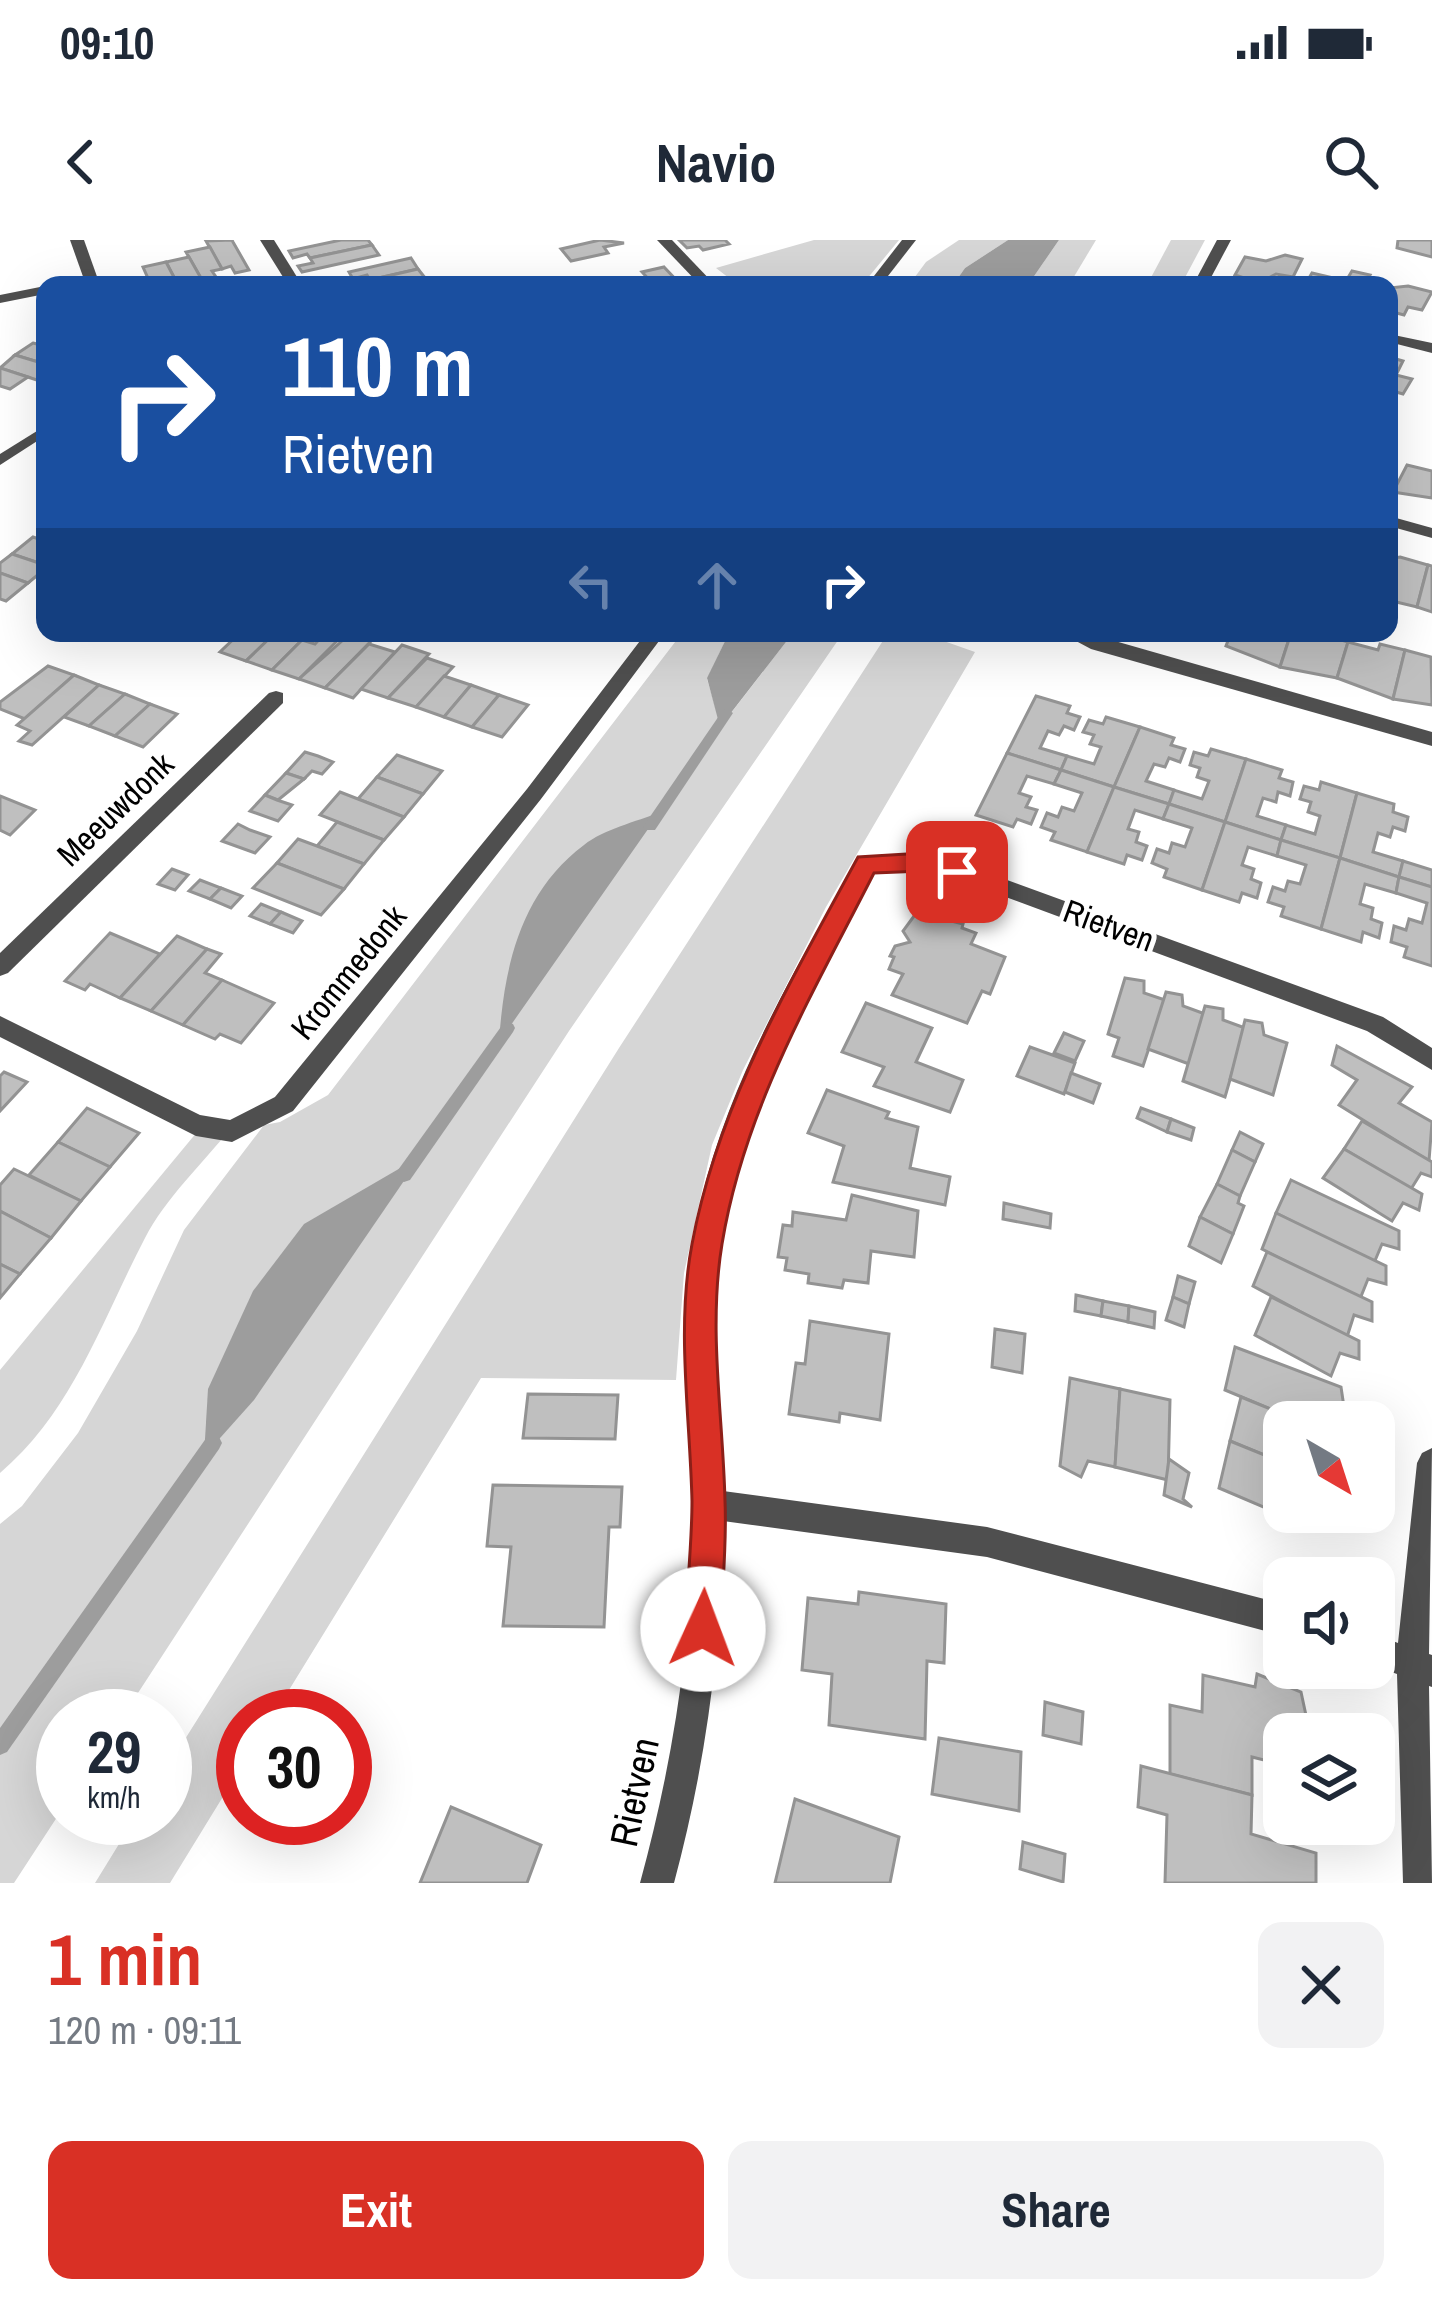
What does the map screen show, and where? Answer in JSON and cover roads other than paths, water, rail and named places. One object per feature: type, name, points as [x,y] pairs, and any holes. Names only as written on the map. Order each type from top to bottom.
[{"type":"street","points":[[267,240],[286,276]]},
{"type":"street","points":[[664,240],[699,276]]},
{"type":"street","points":[[881,276],[908,240]]},
{"type":"street","points":[[1205,276],[1224,240]]},
{"type":"street","points":[[82,241],[90,276]]},
{"type":"street","points":[[0,299],[36,292]]},
{"type":"street","points":[[1398,340],[1432,348]]},
{"type":"street","points":[[1398,523],[1432,532]]},
{"type":"street","name":"Krommedonk","points":[[1,1029],[196,1125],[232,1131],[284,1104],[534,794],[649,642]]},
{"type":"street","points":[[1089,642],[1432,739]]},
{"type":"street","name":"Meeuwdonk","points":[[0,967],[276,698]]},
{"type":"street","name":"Rietven","points":[[657,1883],[701,1671],[709,1504],[700,1373],[706,1247],[728,1156],[753,1084],[867,864],[923,862],[992,883],[1376,1024],[1432,1060]]},
{"type":"street","points":[[1420,1883],[1422,1667],[1432,1463]]},
{"type":"street","points":[[709,1504],[987,1542],[1263,1614]]},
{"type":"lane","points":[[0,461],[36,436]]},
{"type":"waterway","points":[[650,827],[727,713]]},
{"type":"waterway","points":[[404,1175],[508,1028]]},
{"type":"waterway","points":[[0,1745],[213,1443]]}]
